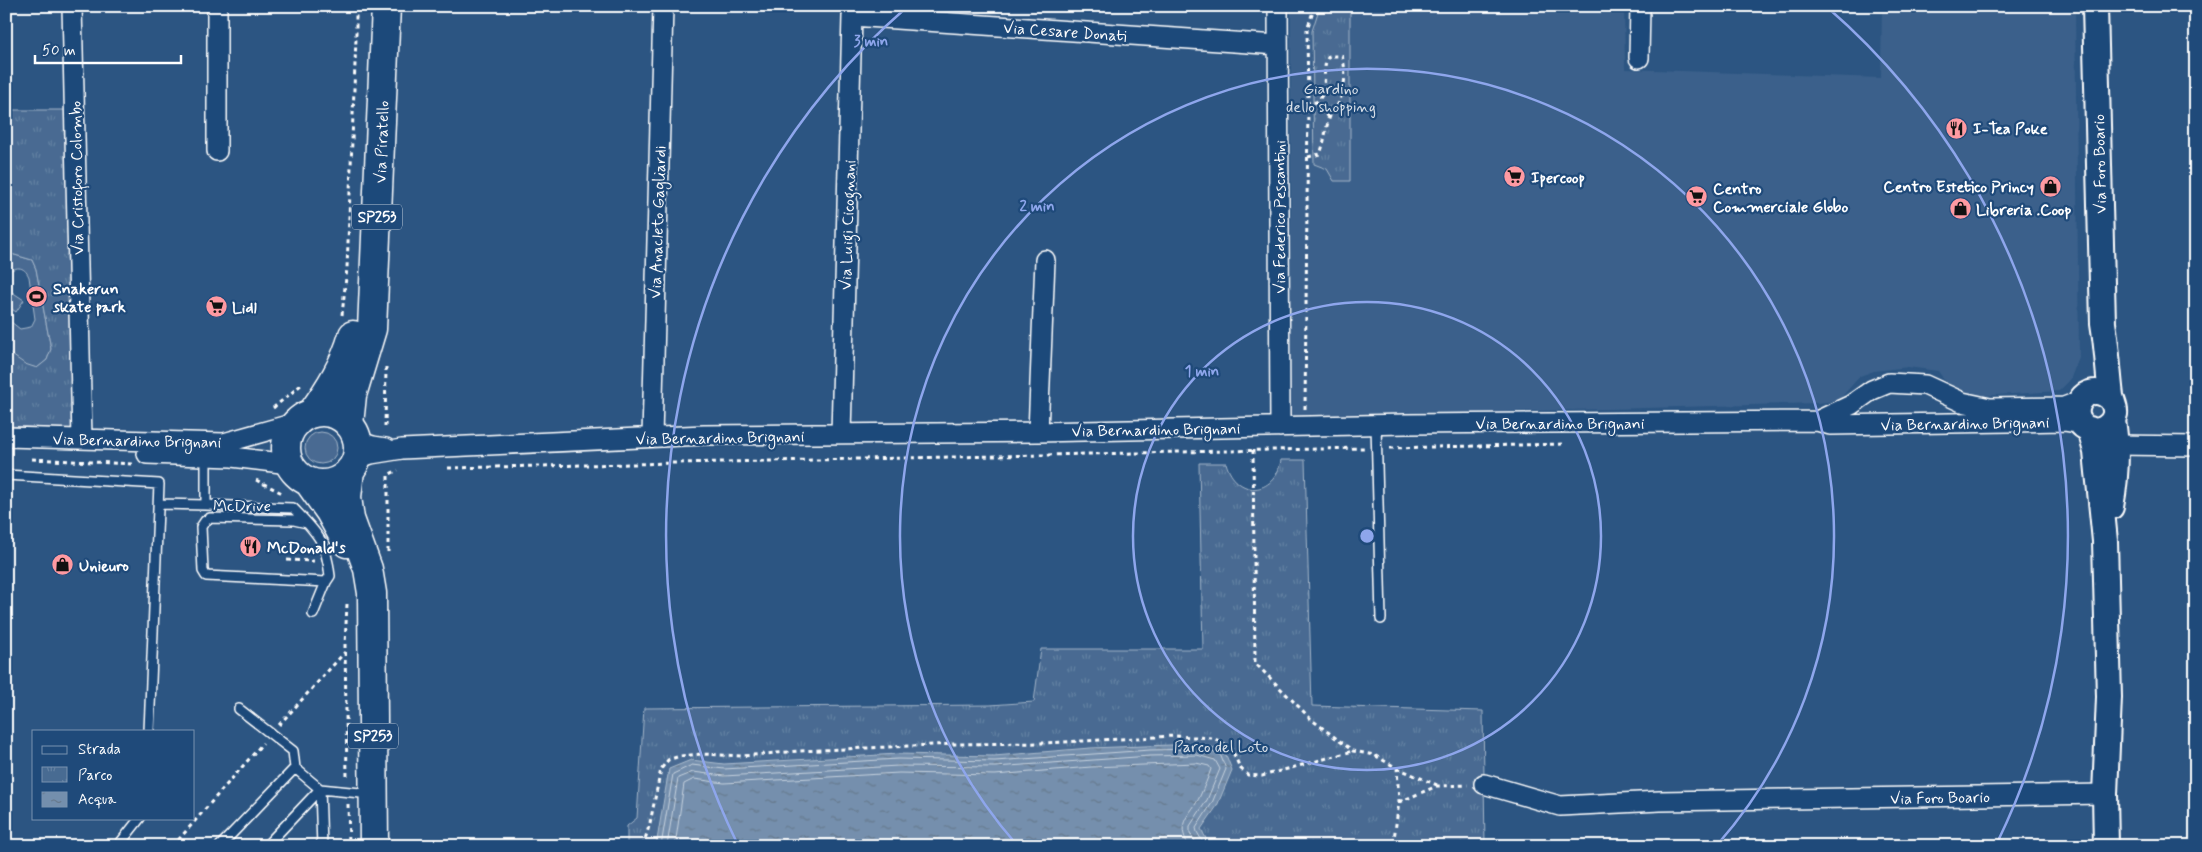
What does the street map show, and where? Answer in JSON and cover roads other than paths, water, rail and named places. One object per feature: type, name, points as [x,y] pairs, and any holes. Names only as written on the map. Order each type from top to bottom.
[{"type":"main road","name":"Via Piratello","points":[[369,6],[364,174],[356,324],[348,356],[331,387],[289,432],[286,442],[286,453],[298,472],[330,512],[354,556],[367,596],[372,626]]},
{"type":"main road","name":"Via Piratello","points":[[374,846],[372,593],[368,569],[350,519],[347,497],[353,448],[352,395],[372,329],[386,6]]},
{"type":"main road","points":[[298,472],[319,484],[331,483],[341,478],[353,448],[332,413],[322,411],[304,418]]},
{"type":"street","name":"Via Cristoforo Colombo","points":[[72,6],[82,439]]},
{"type":"street","points":[[217,6],[217,151]]},
{"type":"street","name":"Via Anacleto Gagliardi","points":[[652,438],[663,6]]},
{"type":"street","name":"Via Federico Pescantini","points":[[1278,6],[1280,427]]},
{"type":"street","points":[[1639,58],[1640,6]]},
{"type":"street","name":"Via Foro Boario","points":[[2095,6],[2103,323],[2098,403],[2116,445],[2115,483],[2106,541]]},
{"type":"street","name":"Via Cesare Donati","points":[[852,16],[1278,46]]},
{"type":"street","name":"Via Luigi Cicognani","points":[[841,434],[852,16]]},
{"type":"street","points":[[1038,432],[1045,260]]},
{"type":"street","points":[[1816,420],[1851,405],[1872,390],[1889,383],[1925,385],[1990,415],[2098,403],[2104,428],[2086,427]]},
{"type":"street","points":[[1934,424],[1944,394]]},
{"type":"street","points":[[1865,396],[1870,424]]},
{"type":"street","name":"Via Foro Boario","points":[[2098,403],[2077,413],[2086,427],[2096,452],[2106,541],[2109,696],[2105,794],[2106,846]]},
{"type":"street","name":"Via Bernardino Brignani","points":[[353,448],[371,454],[402,449],[704,435],[1038,432],[1376,425],[1816,420],[1830,425],[1934,424],[1990,415],[2064,421],[2086,427]]},
{"type":"street","name":"Via Bernardino Brignani","points":[[6,437],[224,443],[304,418]]},
{"type":"street","points":[[2116,445],[2196,446]]},
{"type":"street","name":"Via Bernardino Brignani","points":[[6,448],[206,456],[298,472]]},
{"type":"street","name":"Via Foro Boario","points":[[1484,784],[1560,806],[1660,801],[2105,794]]},
{"type":"lane","points":[[1376,425],[1380,619]]},
{"type":"lane","points":[[206,456],[206,505]]},
{"type":"lane","points":[[6,475],[159,484],[149,730]]},
{"type":"lane","points":[[158,504],[293,508],[317,534],[328,553],[330,576],[313,614]]},
{"type":"lane","name":"McDrive","points":[[307,523],[294,520],[210,518],[204,521],[201,527],[202,571],[206,576],[326,582]]},
{"type":"lane","points":[[239,709],[293,751],[295,768],[320,789],[374,794]]},
{"type":"lane","points":[[220,846],[295,768]]},
{"type":"lane","points":[[266,846],[320,789]]},
{"type":"lane","points":[[320,789],[322,846]]},
{"type":"lane","points":[[118,846],[138,820]]},
{"type":"water","points":[[1198,744],[1224,750],[1232,770],[1217,806],[1201,829],[1210,846],[656,846],[669,769],[691,760],[724,764],[898,754],[994,756],[1090,748]]},
{"type":"place","name":"I-Tea Poke","points":[[1957,128]]},
{"type":"place","name":"Ipercoop","points":[[1515,177]]},
{"type":"place","name":"Centro Estetico Princy","points":[[2050,186]]},
{"type":"place","name":"Centro Commerciale Globo","points":[[1697,197]]},
{"type":"place","name":"Libreria .Coop","points":[[1960,209]]},
{"type":"place","name":"Snakerun skate park","points":[[37,297]]},
{"type":"place","name":"Lidl","points":[[216,307]]},
{"type":"place","name":"McDonald's","points":[[251,547]]},
{"type":"place","name":"Unieuro","points":[[63,565]]},
{"type":"park label","name":"Giardino dello shopping","points":[[1331,97]]},
{"type":"park label","name":"Parco del Loto","points":[[1221,746]]}]
